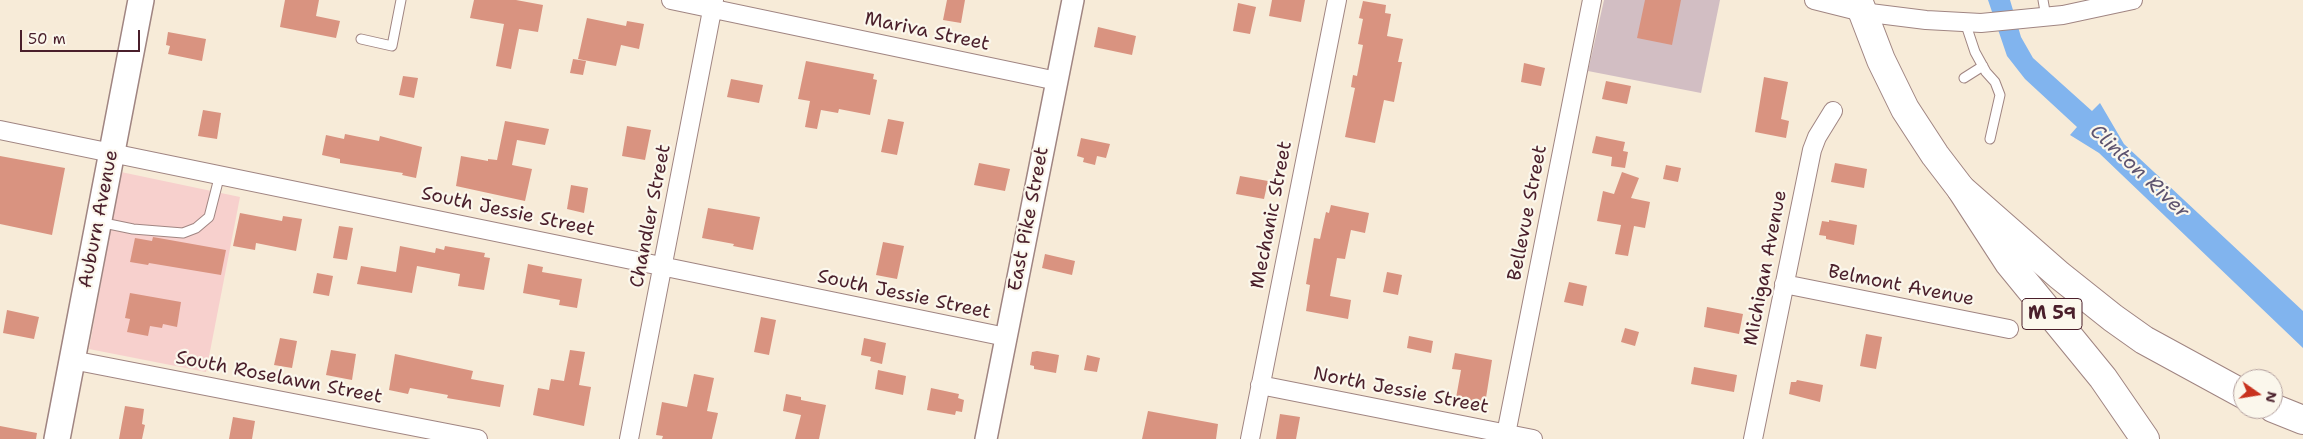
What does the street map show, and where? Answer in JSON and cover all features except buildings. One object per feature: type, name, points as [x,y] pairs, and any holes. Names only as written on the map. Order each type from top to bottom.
[{"type":"highway","name":"M 59","points":[[1860,6],[1881,60],[1905,109],[1935,155],[1961,189],[2009,263],[2103,378],[2144,439]]},
{"type":"highway","points":[[1961,189],[2059,275],[2113,318],[2161,350],[2233,389]]},
{"type":"highway","points":[[2283,412],[2303,420]]},
{"type":"main road","name":"Auburn Avenue","points":[[57,439],[141,0]]},
{"type":"street","name":"Mariva Street","points":[[671,0],[713,4],[1057,81]]},
{"type":"street","name":"East Pike Street","points":[[986,439],[1073,0]]},
{"type":"street","name":"Mechanic Street","points":[[1250,439],[1337,0]]},
{"type":"street","name":"Bellevue Street","points":[[1506,434],[1592,0]]},
{"type":"street","points":[[1814,0],[1973,22],[2040,12],[2092,10],[2133,0]]},
{"type":"street","name":"Chandler Street","points":[[630,439],[713,4]]},
{"type":"street","name":"Michigan Avenue","points":[[1753,439],[1812,150],[1833,111]]},
{"type":"street","name":"South Jessie Street","points":[[0,130],[1006,337]]},
{"type":"street","name":"Belmont Avenue","points":[[1784,284],[2009,329]]},
{"type":"street","name":"South Roselawn Street","points":[[72,360],[478,439]]},
{"type":"street","name":"North Jessie Street","points":[[1260,385],[1533,439]]},
{"type":"lane","points":[[361,40],[392,46],[402,0]]},
{"type":"lane","points":[[1973,22],[1969,37],[1983,66],[1995,82],[2000,94],[1990,139]]},
{"type":"lane","points":[[1964,78],[1983,66]]},
{"type":"lane","points":[[99,222],[133,229],[183,233],[196,228],[209,217],[220,174]]},
{"type":"shaded area","points":[[1604,0],[1720,0],[1701,93],[1588,71]]},
{"type":"shaded area","points":[[121,172],[240,197],[206,372],[89,349]]},
{"type":"water","name":"Clinton River","points":[[1988,0],[2010,0],[2021,37],[2033,58],[2092,111],[2100,103],[2124,144],[2303,311],[2303,348],[2099,153],[2070,135],[2077,127],[2025,79],[2007,56]]}]
